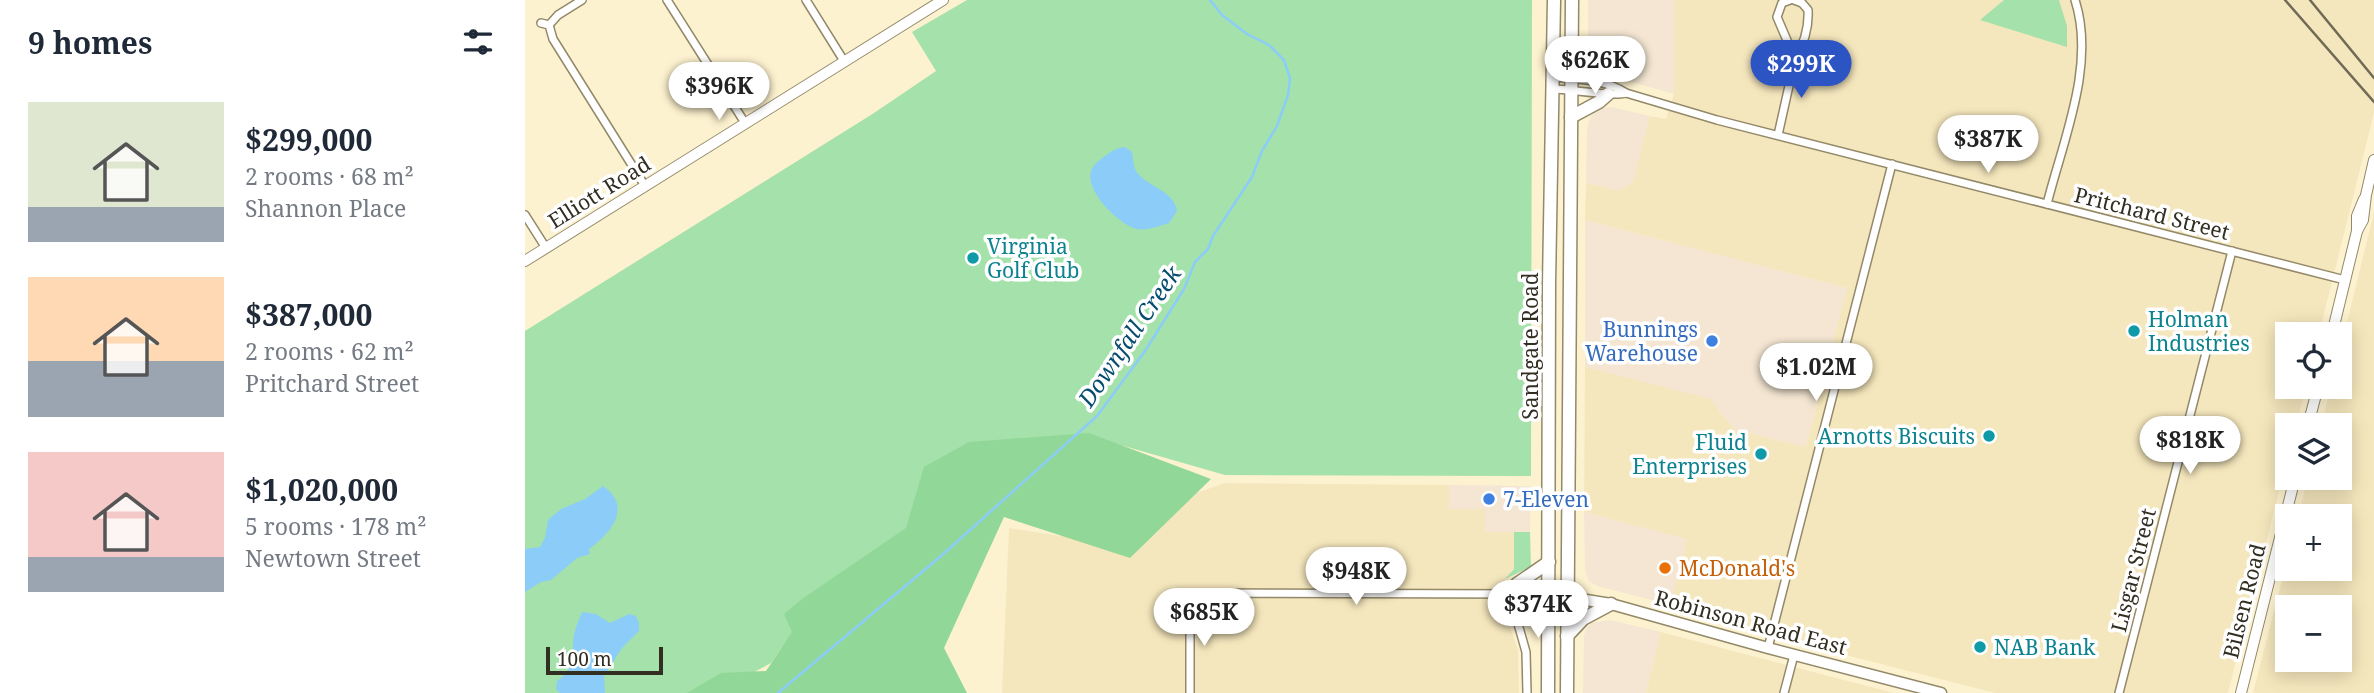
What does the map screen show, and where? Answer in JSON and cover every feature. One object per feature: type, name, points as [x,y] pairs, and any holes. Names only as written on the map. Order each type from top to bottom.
[{"type":"highway","name":"Sandgate Road","points":[[1548,693],[1554,0]]},
{"type":"highway","name":"Sandgate Road","points":[[1567,693],[1572,0]]},
{"type":"highway","points":[[1571,117],[1608,94]]},
{"type":"highway","points":[[1511,592],[1517,584],[1549,562]]},
{"type":"highway","points":[[1567,636],[1583,619],[1611,604]]},
{"type":"main road","name":"Robinson Road East","points":[[1549,594],[1611,604],[1941,693]]},
{"type":"street","points":[[582,0],[545,24],[645,186]]},
{"type":"street","points":[[667,0],[745,124]]},
{"type":"street","points":[[806,0],[844,61]]},
{"type":"street","name":"Elliott Road","points":[[525,261],[943,0]]},
{"type":"street","points":[[1778,135],[1808,15],[1805,5],[1792,0],[1782,3],[1777,17],[1795,59]]},
{"type":"street","points":[[2047,204],[2081,66],[2082,38],[2075,0]]},
{"type":"street","name":"Pritchard Street","points":[[1553,83],[1602,83],[1626,93],[1778,135],[2345,280]]},
{"type":"street","name":"Pritchard Street","points":[[1571,84],[1608,94],[1626,93]]},
{"type":"street","points":[[2335,322],[2357,231],[2363,220],[2374,160]]},
{"type":"street","points":[[1768,648],[1892,164]]},
{"type":"street","points":[[525,215],[545,248]]},
{"type":"street","name":"Lisgar Street","points":[[2119,693],[2232,251]]},
{"type":"street","name":"Bilsen Road","points":[[2241,693],[2292,490]]},
{"type":"street","points":[[1511,592],[1526,652],[1527,693]]},
{"type":"street","points":[[1190,693],[1190,602],[1194,596],[1201,593],[1549,594]]},
{"type":"street","points":[[1784,693],[1794,655]]},
{"type":"shaded area","points":[[1588,0],[1674,0],[1674,94],[1603,74],[1591,67],[1588,59]]},
{"type":"shaded area","points":[[1674,0],[2374,0],[2374,113],[2322,322],[2275,322],[2275,399],[2303,399],[2299,413],[2275,413],[2275,490],[2279,490],[2228,693],[1995,693],[1669,610],[1687,539],[1584,512],[1585,367],[1711,399],[1736,430],[1806,447],[1847,288],[1585,220],[1586,183],[1618,191],[1633,183],[1650,116],[1666,119],[1674,94]]},
{"type":"shaded area","points":[[1611,107],[1650,116],[1633,183],[1618,191],[1586,183],[1587,128],[1591,116],[1598,109]]},
{"type":"shaded area","points":[[2374,212],[2374,693],[2253,693],[2275,608],[2275,672],[2352,672],[2352,595],[2278,595],[2282,581],[2352,581],[2352,504],[2301,504],[2305,490],[2352,490],[2352,413],[2324,413],[2328,399],[2352,399],[2352,322],[2347,322]]},
{"type":"shaded area","name":"Bunnings Warehouse","points":[[1585,220],[1847,288],[1806,447],[1736,430],[1710,399],[1585,367]]},
{"type":"shaded area","points":[[1225,483],[1449,485],[1449,509],[1485,509],[1485,532],[1514,532],[1514,569],[1505,580],[1505,611],[1518,650],[1519,693],[1002,693],[1009,528],[1100,542],[1170,502]]},
{"type":"shaded area","name":"7-Eleven","points":[[1449,485],[1531,486],[1530,532],[1485,532],[1449,509]]},
{"type":"shaded area","points":[[1584,512],[1687,539],[1671,605],[1597,586],[1588,580],[1585,571]]},
{"type":"shaded area","points":[[1610,620],[1661,632],[1646,693],[1583,693],[1584,636],[1592,623]]},
{"type":"shaded area","points":[[1661,632],[1894,693],[1646,693]]},
{"type":"green space","name":"Virginia Golf Club","points":[[967,0],[1532,0],[1531,476],[1225,475],[1082,434],[915,552],[820,593],[771,663],[716,693],[525,693],[525,331],[874,113],[936,71],[912,32]]},
{"type":"green space","points":[[2004,0],[2059,0],[2067,26],[2067,47],[1980,20]]},
{"type":"green space","points":[[1089,433],[1211,479],[1130,558],[1004,517],[944,648],[967,693],[687,693],[721,673],[766,671],[792,632],[784,614],[906,528],[924,467],[969,442]]},
{"type":"green space","points":[[1514,532],[1530,532],[1531,567],[1505,579],[1514,569]]},
{"type":"water","points":[[1125,147],[1132,152],[1134,167],[1139,175],[1164,192],[1174,203],[1177,211],[1169,223],[1149,229],[1129,226],[1111,212],[1096,194],[1090,175],[1093,167],[1112,151]]},
{"type":"water","points":[[603,486],[617,502],[618,511],[611,528],[589,549],[590,554],[577,558],[551,580],[541,582],[525,592],[525,549],[540,547],[545,538],[548,520],[561,509],[585,499]]},
{"type":"water","points":[[582,612],[596,614],[610,623],[629,614],[636,616],[639,623],[639,631],[622,648],[604,676],[605,693],[560,693],[556,689],[557,681],[568,671],[573,654],[574,634]]},
{"type":"waterway","name":"Downfall Creek","points":[[778,693],[941,556],[1097,416],[1145,351],[1184,289],[1195,262],[1208,249],[1213,236],[1252,177],[1262,151],[1277,126],[1288,95],[1290,78],[1284,60],[1269,45],[1247,34],[1222,15],[1210,0]]},
{"type":"railway","points":[[2285,0],[2374,102]]},
{"type":"railway","points":[[2310,0],[2374,78]]},
{"type":"place","name":"Virginia Golf Club","points":[[973,258]]},
{"type":"place","name":"Holman Industries","points":[[2134,331]]},
{"type":"place","name":"Bunnings Warehouse","points":[[1712,341]]},
{"type":"place","name":"Arnotts Biscuits","points":[[1989,436]]},
{"type":"place","name":"Fluid Enterprises","points":[[1761,454]]},
{"type":"place","name":"7-Eleven","points":[[1489,499]]},
{"type":"place","name":"McDonald's","points":[[1665,568]]},
{"type":"place","name":"NAB Bank","points":[[1980,647]]}]
